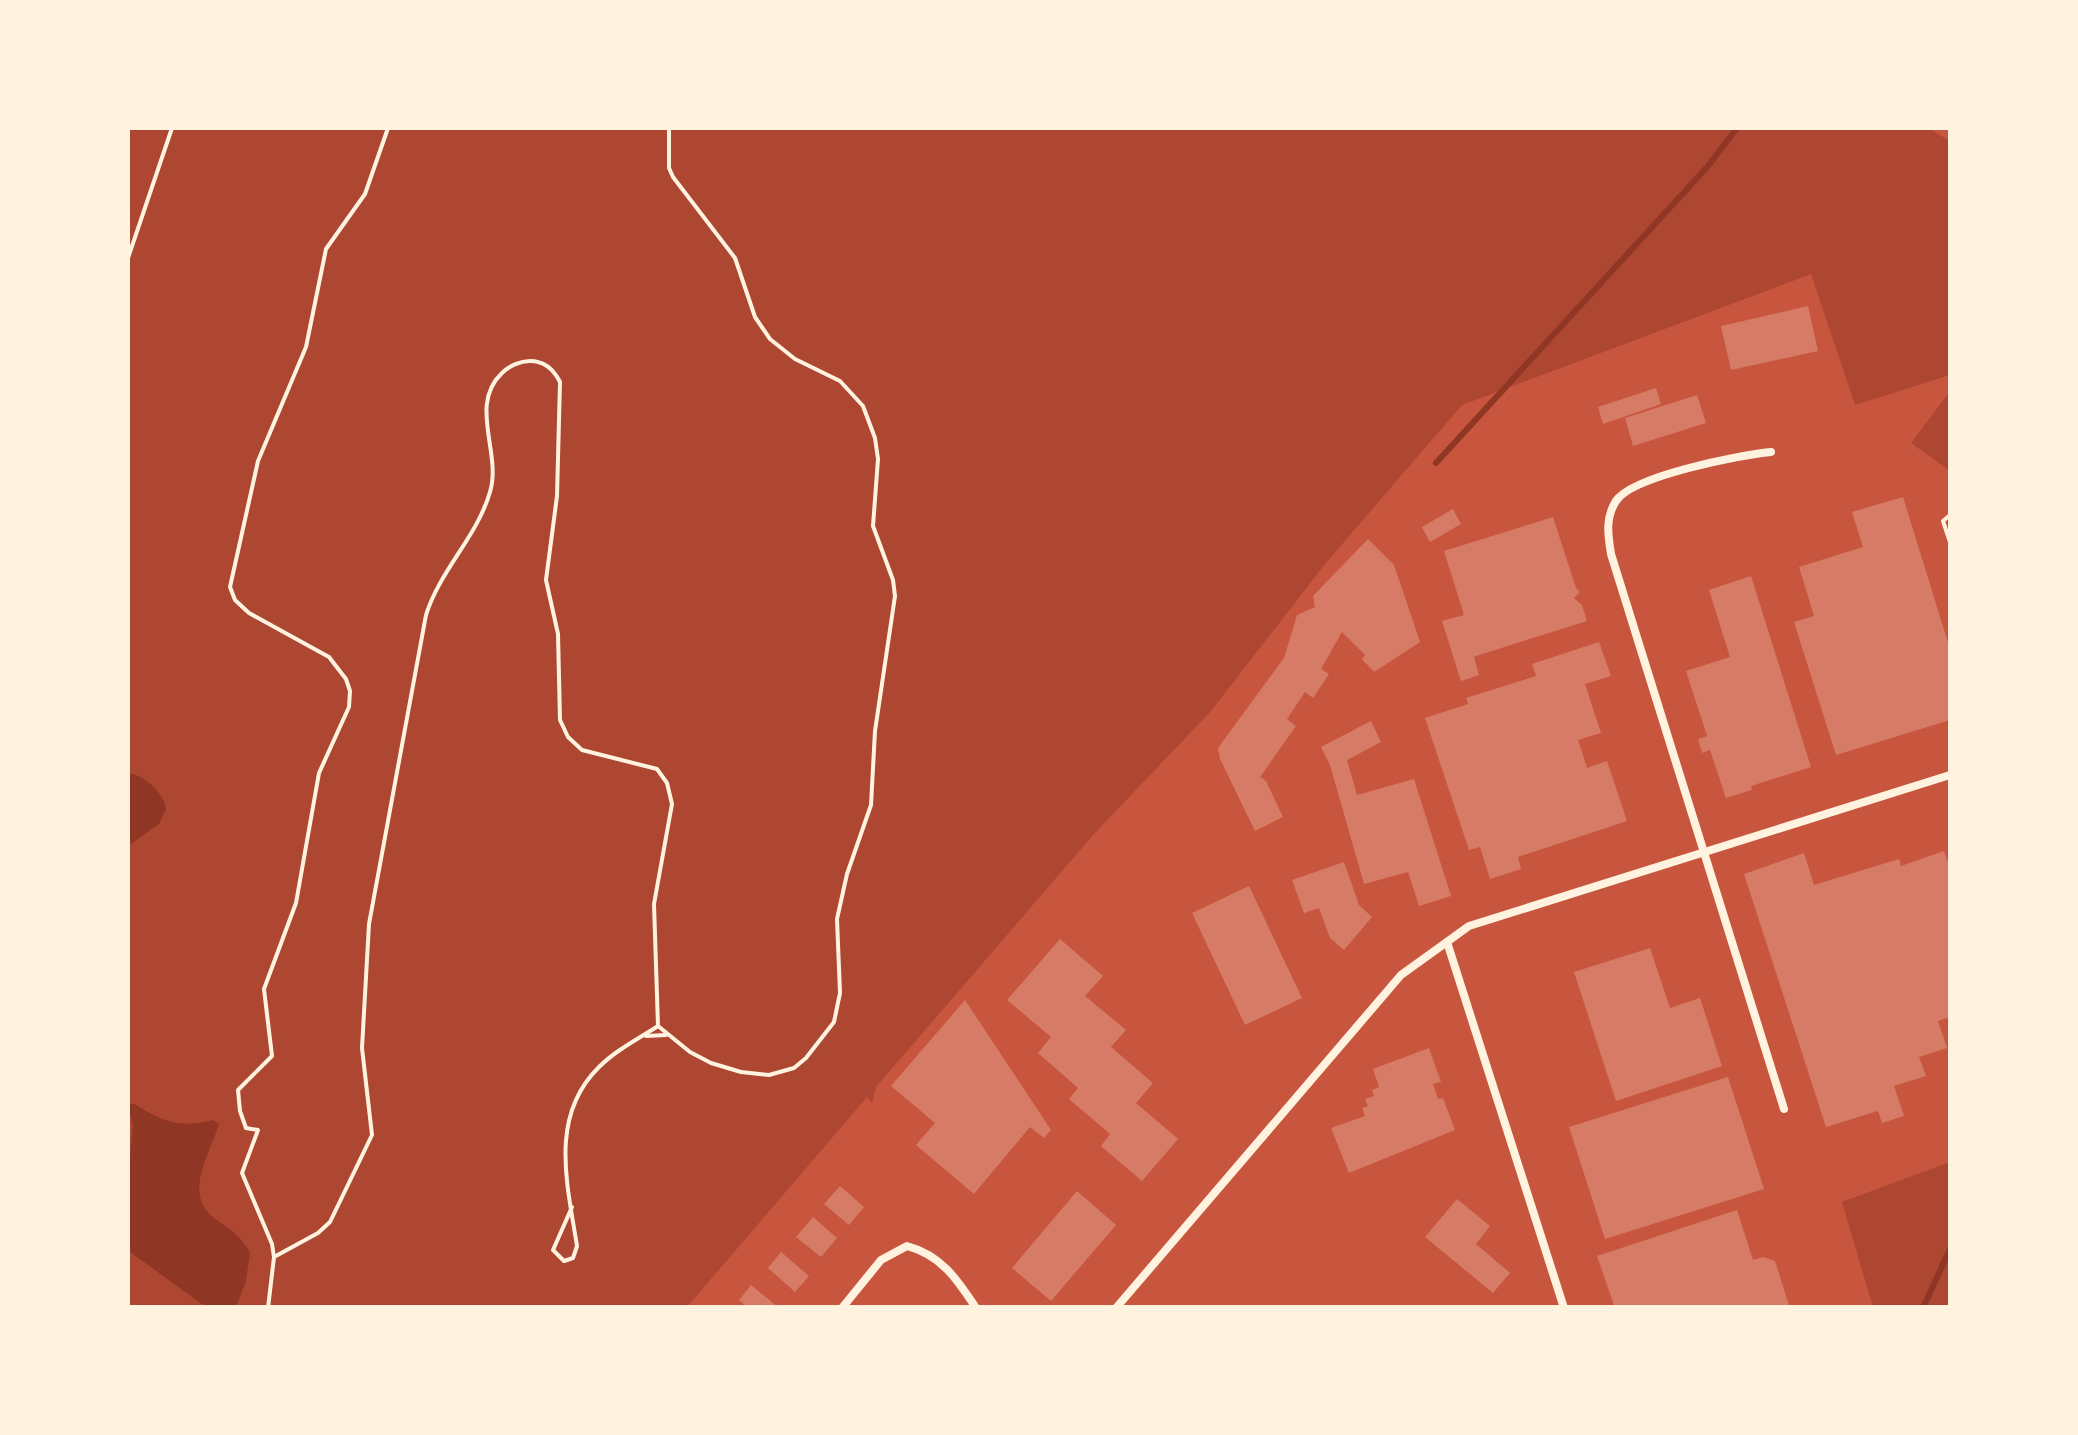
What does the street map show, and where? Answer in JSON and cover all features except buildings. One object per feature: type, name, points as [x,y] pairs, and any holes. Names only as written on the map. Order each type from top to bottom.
[{"type":"street","points":[[1771,452],[1717,459],[1636,487],[1618,496],[1607,530],[1784,1110]]},
{"type":"street","points":[[1116,1308],[1401,976],[1469,926],[1950,775]]},
{"type":"street","points":[[1448,942],[1564,1308]]},
{"type":"street","points":[[842,1308],[881,1260],[907,1246],[928,1252],[952,1273],[976,1308]]},
{"type":"lane","points":[[128,258],[172,128]]},
{"type":"lane","points":[[268,1308],[272,1244],[242,1173],[258,1130],[246,1128],[238,1090],[272,1056],[264,989],[296,902],[319,773],[350,698],[346,679],[329,657],[249,613],[235,600],[230,587],[258,461],[306,347],[326,248],[364,194],[388,128]]},
{"type":"lane","points":[[274,1257],[330,1222],[372,1135],[362,1048],[369,924],[426,615],[440,580],[467,541],[491,491],[489,392],[507,368],[526,361],[540,363],[550,368],[560,382],[557,496],[546,586],[558,634],[558,708],[563,729],[574,743],[593,754],[632,760],[657,769],[670,793],[672,804],[656,882],[654,915],[658,1026],[712,1062],[741,1072],[768,1075],[794,1068],[834,1022],[840,994],[836,919],[871,806],[875,731],[888,662],[895,588],[873,526],[878,458],[875,438],[863,406],[850,388],[795,359],[763,330],[735,258],[673,177],[669,168],[669,128]]},
{"type":"lane","points":[[1950,516],[1943,521],[1950,542]]},
{"type":"lane","points":[[572,1206],[554,1242],[553,1250],[564,1261],[576,1255],[572,1206],[566,1139],[569,1112],[590,1076],[658,1026]]},
{"type":"lane","points":[[635,1041],[654,1034],[670,1036]]},
{"type":"shaded area","points":[[128,128],[1928,128],[1950,141],[1950,375],[1855,405],[1811,274],[1462,405],[1325,564],[1211,711],[1094,834],[876,1087],[872,1103],[867,1097],[687,1307],[128,1307]]},
{"type":"shaded area","points":[[1950,391],[1950,471],[1911,443]]},
{"type":"shaded area","points":[[128,773],[152,786],[166,809],[159,824],[128,846]]},
{"type":"shaded area","points":[[132,1103],[171,1122],[213,1120],[219,1124],[201,1174],[200,1198],[205,1209],[240,1238],[250,1253],[246,1281],[236,1307],[206,1307],[130,1252],[128,1177],[133,1125],[128,1107]]},
{"type":"shaded area","points":[[1950,1162],[1950,1307],[1873,1307],[1842,1202]]},
{"type":"waterway","points":[[1436,463],[1708,166],[1737,128]]},
{"type":"waterway","points":[[1923,1308],[1950,1249]]}]
